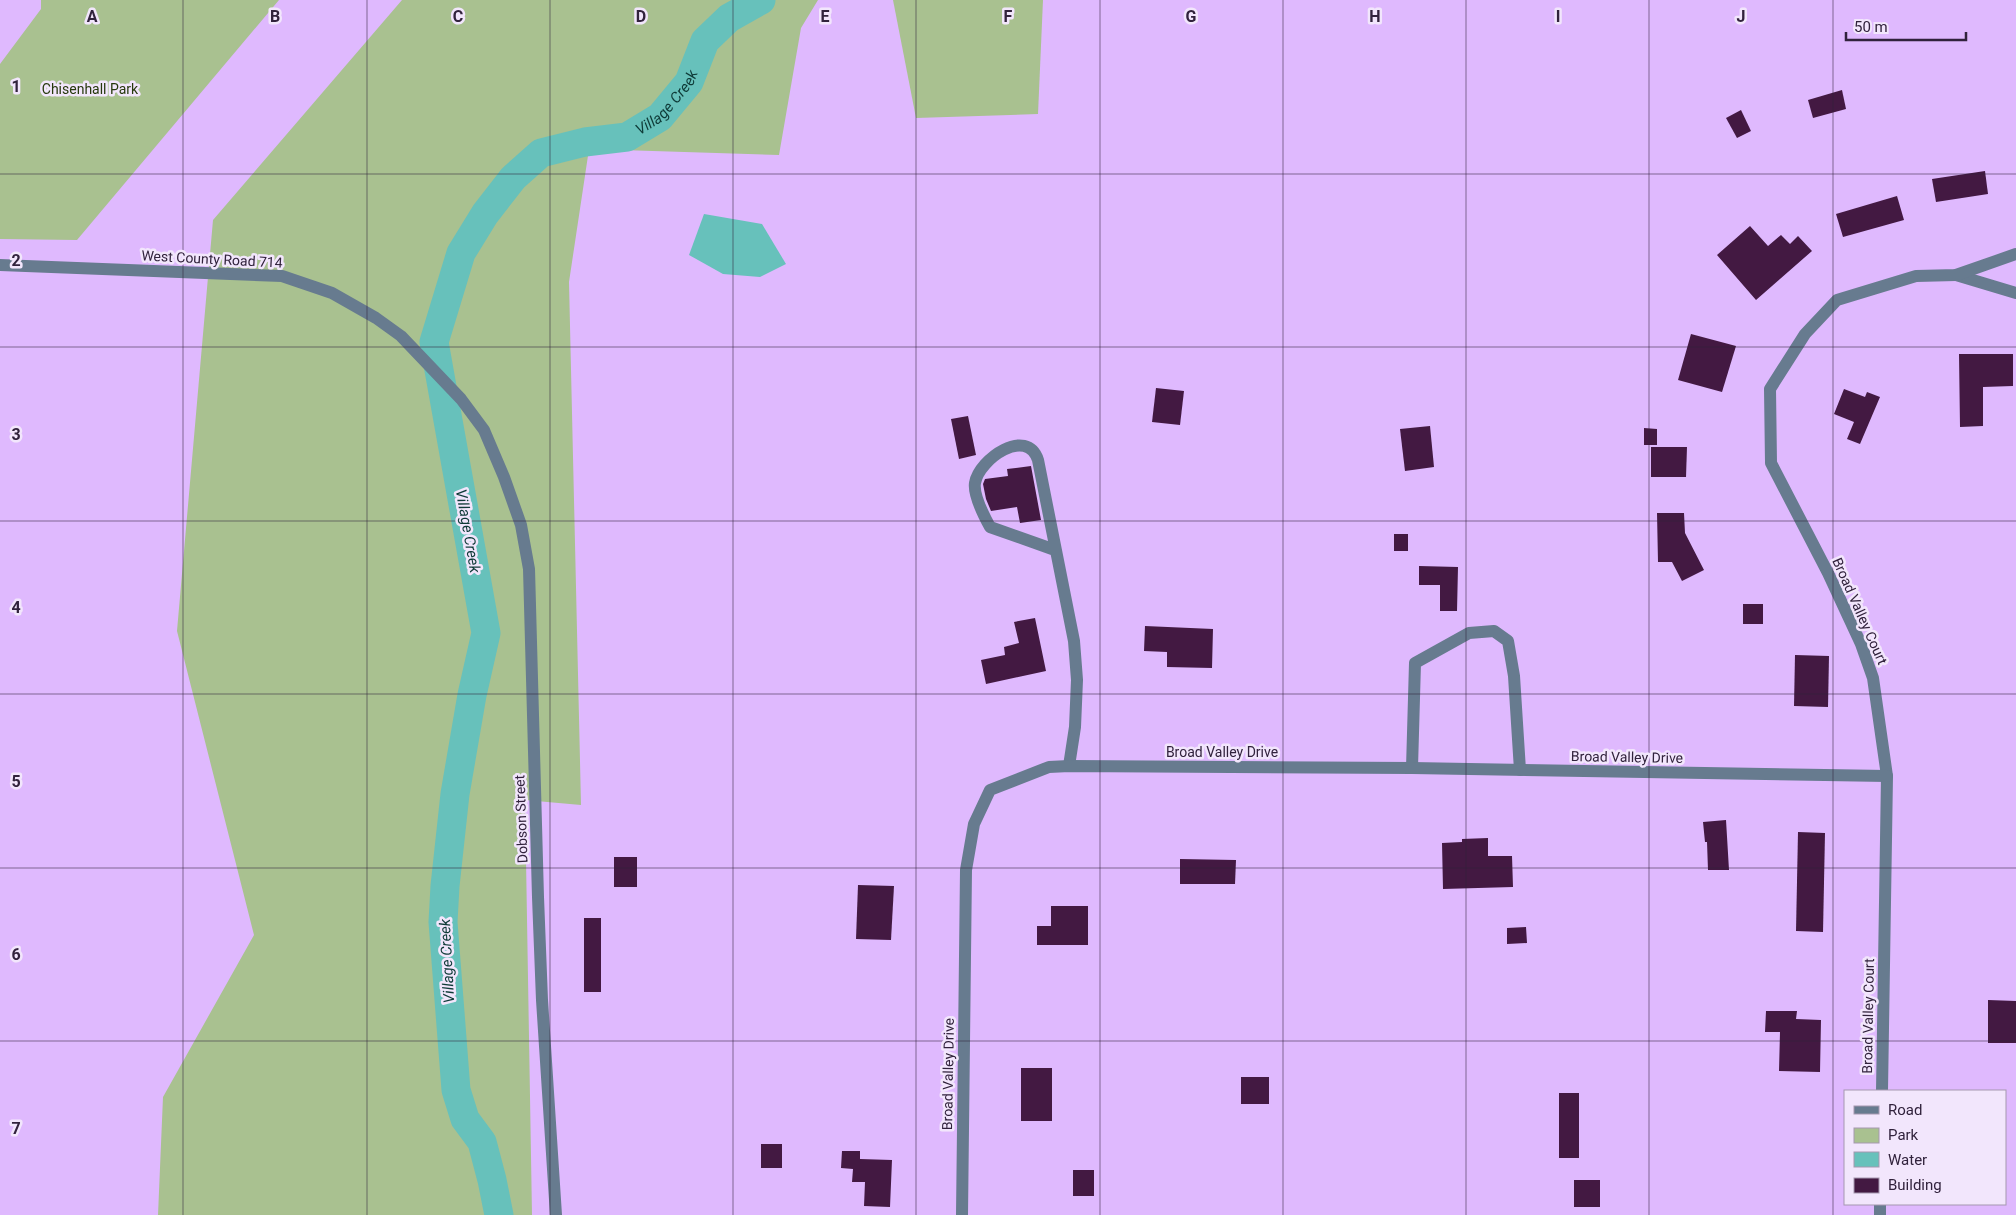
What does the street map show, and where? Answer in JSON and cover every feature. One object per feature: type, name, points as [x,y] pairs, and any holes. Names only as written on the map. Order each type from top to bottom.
[{"type":"street","name":"Broad Valley Court","points":[[1882,1090],[1887,776],[1873,678],[1861,644],[1828,573],[1771,463],[1770,389],[1805,334],[1837,300],[1916,276],[1956,275],[2016,254]]},
{"type":"street","name":"West County Road 714","points":[[0,265],[282,276],[332,293],[401,336],[462,399],[484,430]]},
{"type":"street","name":"Broad Valley Court","points":[[1956,275],[2016,293]]},
{"type":"street","name":"Dobson Street","points":[[484,430],[504,477],[521,525],[529,569],[539,935],[556,1215]]},
{"type":"street","points":[[1055,550],[990,527],[980,509],[975,484],[980,471],[995,456],[1012,446],[1026,445],[1035,451],[1074,640],[1076,670],[1075,727],[1070,766]]},
{"type":"street","points":[[1412,768],[1415,663],[1469,633],[1494,631],[1508,641],[1514,676],[1520,770]]},
{"type":"street","name":"Broad Valley Drive","points":[[962,1215],[966,870],[974,824],[990,790],[1049,767],[1070,766],[1412,768],[1887,776]]},
{"type":"green space","name":"Chisenhall Park","points":[[41,0],[279,0],[77,240],[0,239],[0,64],[41,9]]},
{"type":"green space","points":[[402,0],[818,0],[801,28],[779,155],[589,149],[569,282],[581,805],[525,800],[532,1215],[158,1215],[163,1097],[254,935],[177,631],[213,220]]},
{"type":"green space","points":[[893,0],[1043,0],[1038,114],[916,118]]},
{"type":"water","points":[[704,214],[762,224],[786,264],[760,277],[723,274],[689,255]]},
{"type":"building","points":[[1842,90],[1846,109],[1813,118],[1808,100]]},
{"type":"building","points":[[1741,110],[1751,131],[1737,138],[1726,118]]},
{"type":"building","points":[[1985,171],[1988,194],[1936,202],[1932,179]]},
{"type":"building","points":[[1897,196],[1904,220],[1843,237],[1836,214]]},
{"type":"building","points":[[1750,226],[1768,246],[1781,235],[1790,244],[1798,236],[1812,251],[1756,300],[1717,255]]},
{"type":"building","points":[[1691,334],[1736,346],[1722,392],[1678,380]]},
{"type":"building","points":[[1959,354],[2013,354],[2013,386],[1983,387],[1983,426],[1960,427]]},
{"type":"building","points":[[1156,388],[1184,391],[1180,425],[1152,422]]},
{"type":"building","points":[[1844,389],[1865,397],[1867,392],[1880,397],[1860,444],[1847,439],[1854,422],[1834,414]]},
{"type":"building","points":[[968,416],[976,455],[959,459],[951,419]]},
{"type":"building","points":[[1430,426],[1434,467],[1405,471],[1400,429]]},
{"type":"building","points":[[1644,428],[1657,429],[1657,445],[1644,445]]},
{"type":"building","points":[[1651,447],[1687,447],[1686,477],[1651,477]]},
{"type":"building","points":[[1031,466],[1041,520],[1020,523],[1017,507],[991,511],[983,484],[985,479],[1008,476],[1007,469]]},
{"type":"building","points":[[1657,513],[1684,513],[1685,533],[1704,570],[1682,581],[1672,562],[1658,562]]},
{"type":"building","points":[[1394,534],[1408,534],[1408,551],[1394,551]]},
{"type":"building","points":[[1419,566],[1458,567],[1457,611],[1440,611],[1440,585],[1419,585]]},
{"type":"building","points":[[1743,604],[1763,604],[1763,624],[1743,624]]},
{"type":"building","points":[[1035,618],[1046,671],[986,684],[981,660],[1005,655],[1004,647],[1019,643],[1014,622]]},
{"type":"building","points":[[1145,626],[1213,629],[1212,668],[1167,667],[1167,652],[1144,651]]},
{"type":"building","points":[[1795,655],[1829,656],[1828,707],[1794,706]]},
{"type":"building","points":[[1726,820],[1729,870],[1708,870],[1707,842],[1705,842],[1703,822]]},
{"type":"building","points":[[1798,832],[1825,833],[1823,932],[1796,931]]},
{"type":"building","points":[[1488,838],[1488,856],[1512,856],[1513,887],[1443,889],[1442,843],[1462,842],[1462,839]]},
{"type":"building","points":[[614,857],[637,857],[637,887],[614,887]]},
{"type":"building","points":[[1180,859],[1236,860],[1235,884],[1180,884]]},
{"type":"building","points":[[858,885],[894,886],[891,940],[856,939]]},
{"type":"building","points":[[1051,906],[1088,906],[1088,945],[1037,945],[1037,926],[1051,926]]},
{"type":"building","points":[[584,918],[601,918],[601,992],[584,992]]},
{"type":"building","points":[[1526,927],[1527,943],[1507,944],[1507,928]]},
{"type":"building","points":[[1988,1000],[2016,1001],[2016,1043],[1988,1043]]},
{"type":"building","points":[[1766,1011],[1797,1011],[1796,1019],[1821,1020],[1820,1072],[1779,1071],[1780,1032],[1765,1032]]},
{"type":"building","points":[[1021,1068],[1052,1068],[1052,1121],[1021,1121]]},
{"type":"building","points":[[1241,1077],[1269,1077],[1269,1104],[1241,1104]]},
{"type":"building","points":[[1559,1093],[1579,1093],[1579,1158],[1559,1158]]},
{"type":"building","points":[[761,1144],[782,1144],[782,1168],[761,1168]]},
{"type":"building","points":[[842,1151],[860,1151],[860,1159],[892,1160],[890,1207],[864,1206],[865,1182],[852,1182],[853,1169],[841,1168]]},
{"type":"building","points":[[1073,1170],[1094,1170],[1094,1196],[1073,1196]]},
{"type":"building","points":[[1574,1180],[1600,1180],[1600,1207],[1574,1207]]},
{"type":"waterway","name":"Village Creek","points":[[499,1215],[482,1142],[465,1119],[456,1090],[443,922],[455,794],[472,695],[486,633],[434,342],[461,253],[485,214],[513,178],[541,153],[585,142],[627,137],[660,117],[689,82],[705,41],[729,18],[761,0]]}]
